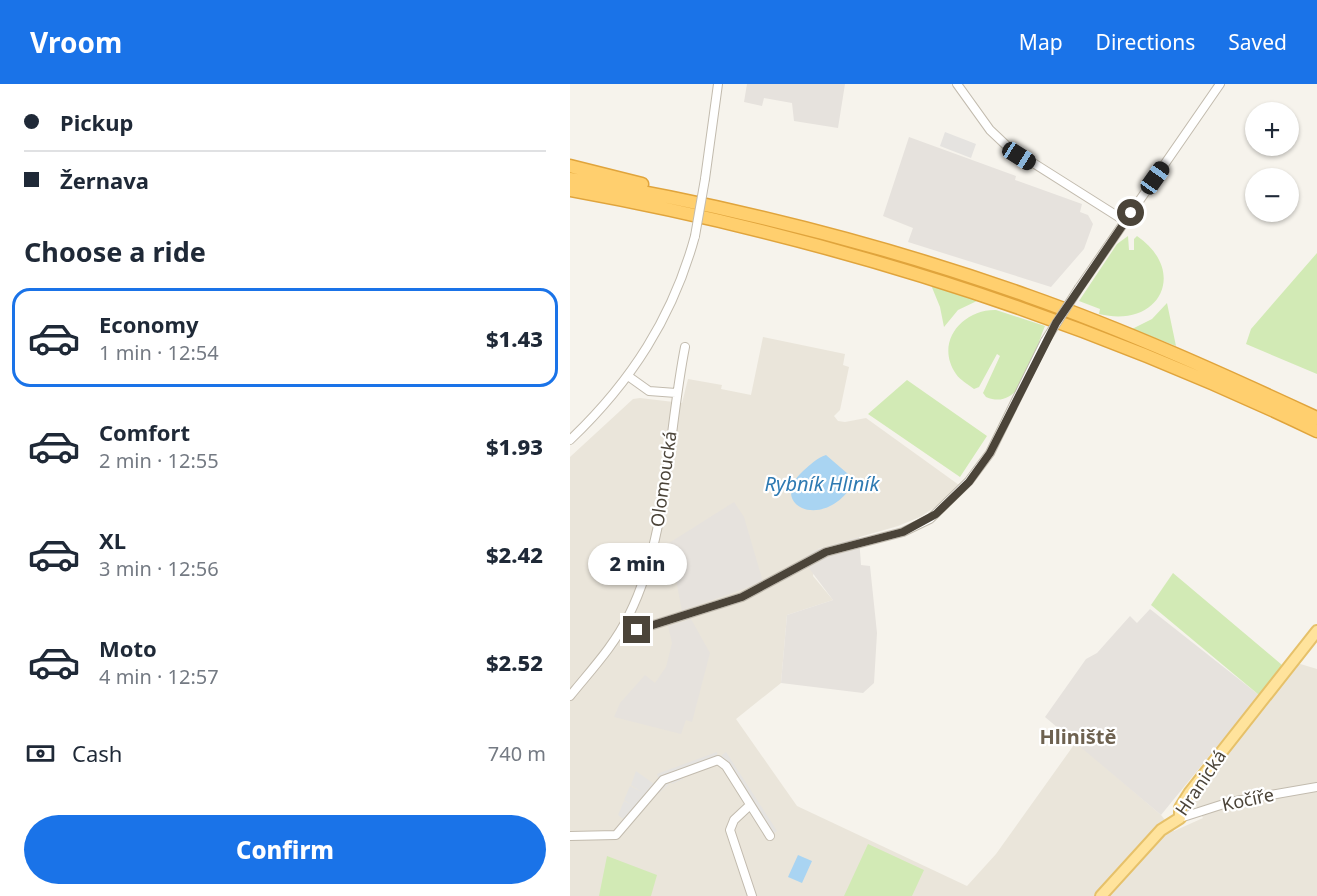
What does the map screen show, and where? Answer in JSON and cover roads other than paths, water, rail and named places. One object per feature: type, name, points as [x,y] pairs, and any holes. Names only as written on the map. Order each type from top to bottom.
[{"type":"highway","points":[[570,166],[715,207],[895,253],[1027,295],[1152,344],[1317,418]]},
{"type":"highway","points":[[570,179],[715,207]]},
{"type":"highway","points":[[570,190],[753,228],[959,286],[1150,356],[1238,393],[1317,430]]},
{"type":"main road","name":"Hranická","points":[[1101,896],[1161,830],[1180,818],[1180,808],[1191,792],[1317,630]]},
{"type":"street","points":[[570,440],[597,414],[628,376],[650,344],[669,308],[694,236],[705,178],[718,84]]},
{"type":"street","points":[[957,84],[990,130],[1008,147],[1125,221]]},
{"type":"street","points":[[621,631],[634,631],[742,597],[826,552],[903,532],[930,519],[969,482],[990,453],[1045,341],[1078,288],[1220,84]]},
{"type":"street","name":"Olomoucká","points":[[570,696],[621,631],[639,594],[652,553],[685,347]]},
{"type":"street","points":[[628,376],[649,391],[676,393]]},
{"type":"street","points":[[570,836],[616,835],[663,780],[716,760],[726,766],[747,798],[749,806],[770,836]]},
{"type":"street","name":"Kočíře","points":[[1180,818],[1230,802],[1317,787]]},
{"type":"street","points":[[749,806],[734,820],[730,830],[752,896]]},
{"type":"water","name":"Rybník Hliník","points":[[826,455],[855,480],[843,497],[830,506],[816,510],[804,509],[795,503],[791,495],[793,484],[803,471]]},
{"type":"water","points":[[798,855],[812,861],[802,883],[788,877]]},
{"type":"district","name":"Hliniště","points":[[1078,737]]}]
